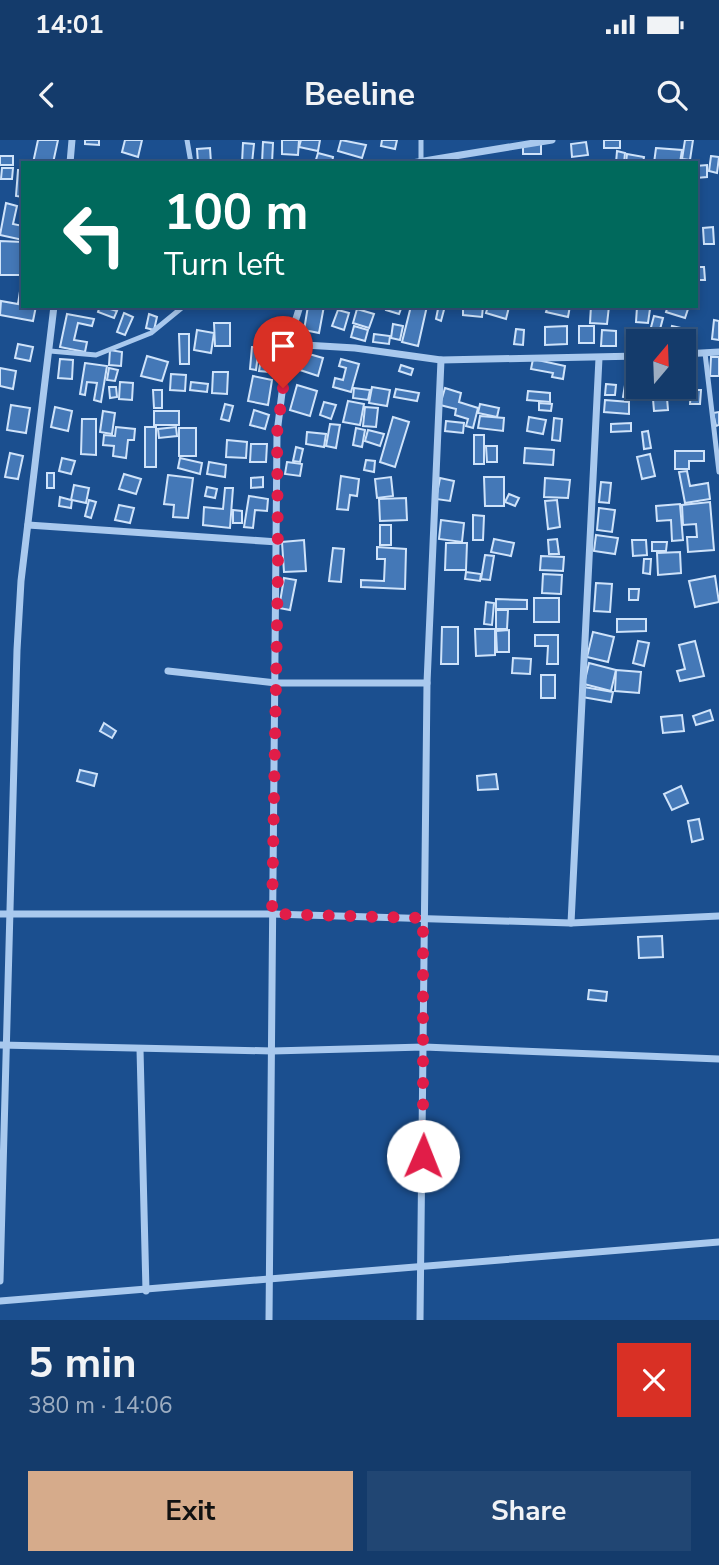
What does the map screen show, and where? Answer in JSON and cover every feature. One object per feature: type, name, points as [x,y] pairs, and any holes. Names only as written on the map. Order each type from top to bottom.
[{"type":"street","points":[[70,161],[72,140]]},
{"type":"street","points":[[418,161],[552,140]]},
{"type":"street","points":[[0,1281],[3,1045],[21,581],[54,308]]},
{"type":"street","points":[[269,1320],[277,433],[288,344],[299,308]]},
{"type":"street","points":[[288,344],[355,348],[441,360],[626,357]]},
{"type":"street","points":[[696,353],[719,352]]},
{"type":"street","points":[[571,923],[599,358]]},
{"type":"street","points":[[420,1320],[426,683],[441,360]]},
{"type":"street","points":[[28,525],[278,542]]},
{"type":"street","points":[[169,671],[276,683],[426,683]]},
{"type":"street","points":[[0,914],[272,914],[571,923],[719,916]]},
{"type":"street","points":[[3,1045],[272,1051],[424,1047],[719,1059]]},
{"type":"street","points":[[141,1049],[146,1290]]},
{"type":"street","points":[[0,1301],[719,1242]]},
{"type":"lane","points":[[187,140],[191,161]]},
{"type":"lane","points":[[421,140],[421,160]]},
{"type":"lane","points":[[50,351],[96,355],[151,333],[182,308]]},
{"type":"lane","points":[[705,353],[719,472]]},
{"type":"building","points":[[38,140],[58,140],[53,161],[33,161]]},
{"type":"building","points":[[85,140],[99,140],[99,145],[85,144]]},
{"type":"building","points":[[125,140],[142,140],[138,157],[122,152]]},
{"type":"building","points":[[282,140],[299,140],[298,155],[282,154]]},
{"type":"building","points":[[301,140],[320,140],[318,151],[299,147]]},
{"type":"building","points":[[341,140],[366,145],[362,158],[338,151]]},
{"type":"building","points":[[382,140],[397,140],[395,149],[381,146]]},
{"type":"building","points":[[604,140],[620,140],[620,148],[604,148]]},
{"type":"building","points":[[685,140],[693,140],[690,160],[682,159]]},
{"type":"building","points":[[263,142],[273,143],[272,161],[262,161]]},
{"type":"building","points":[[586,142],[588,155],[572,157],[571,144]]},
{"type":"building","points":[[243,143],[254,144],[252,161],[242,161]]},
{"type":"building","points":[[523,143],[541,144],[541,154],[523,154]]},
{"type":"building","points":[[210,148],[211,161],[198,161],[197,149]]},
{"type":"building","points":[[656,148],[682,150],[680,161],[654,161]]},
{"type":"building","points":[[617,151],[625,153],[624,161],[616,161]]},
{"type":"building","points":[[318,153],[333,157],[332,161],[316,161]]},
{"type":"building","points":[[627,154],[644,157],[643,161],[626,161]]},
{"type":"building","points":[[0,156],[13,156],[13,165],[0,165]]},
{"type":"building","points":[[711,156],[719,157],[717,173],[709,171]]},
{"type":"building","points":[[707,165],[707,177],[698,178],[698,166]]},
{"type":"building","points":[[2,168],[13,168],[12,179],[1,179]]},
{"type":"building","points":[[18,170],[21,170],[21,197],[16,196]]},
{"type":"building","points":[[6,203],[17,206],[13,224],[21,226],[21,240],[0,235]]},
{"type":"building","points":[[713,227],[714,244],[704,244],[703,228]]},
{"type":"building","points":[[0,241],[21,242],[21,275],[0,275]]},
{"type":"building","points":[[698,267],[704,267],[705,280],[698,280]]},
{"type":"building","points":[[21,285],[21,308],[36,308],[33,321],[0,315],[1,301],[18,304]]},
{"type":"building","points":[[99,308],[117,311],[114,318],[98,312]]},
{"type":"building","points":[[308,308],[324,308],[319,333],[304,330]]},
{"type":"building","points":[[386,308],[401,308],[399,314]]},
{"type":"building","points":[[410,308],[427,308],[418,346],[402,342]]},
{"type":"building","points":[[435,308],[444,308],[441,321],[436,319],[438,309]]},
{"type":"building","points":[[463,308],[483,308],[482,317],[463,315]]},
{"type":"building","points":[[487,308],[509,308],[506,319],[486,313]]},
{"type":"building","points":[[547,308],[570,308],[568,317],[546,312]]},
{"type":"building","points":[[591,308],[609,308],[607,324],[590,323]]},
{"type":"building","points":[[637,308],[650,309],[648,323],[636,322]]},
{"type":"building","points":[[667,308],[688,308],[685,318],[666,312]]},
{"type":"building","points":[[357,309],[374,314],[369,328],[353,323]]},
{"type":"building","points":[[338,310],[349,313],[344,330],[332,326]]},
{"type":"building","points":[[124,313],[133,317],[125,335],[117,332]]},
{"type":"building","points":[[67,314],[94,319],[92,326],[78,323],[74,340],[87,342],[85,352],[60,347]]},
{"type":"building","points":[[149,314],[157,317],[154,330],[146,328]]},
{"type":"building","points":[[654,316],[663,318],[660,329],[651,329]]},
{"type":"building","points":[[714,320],[719,321],[719,340],[712,339]]},
{"type":"building","points":[[214,323],[230,323],[230,346],[215,346]]},
{"type":"building","points":[[393,324],[403,326],[400,340],[391,338]]},
{"type":"building","points":[[354,326],[368,330],[365,341],[351,337]]},
{"type":"building","points":[[567,326],[567,344],[545,345],[545,327]]},
{"type":"building","points":[[579,326],[594,326],[594,343],[579,343]]},
{"type":"building","points":[[516,329],[524,330],[523,345],[514,344]]},
{"type":"building","points":[[197,330],[214,333],[211,353],[194,350]]},
{"type":"building","points":[[602,330],[616,331],[616,346],[601,346]]},
{"type":"building","points":[[179,334],[189,334],[189,364],[180,364]]},
{"type":"building","points":[[374,334],[390,336],[389,344],[373,342]]},
{"type":"building","points":[[18,344],[33,347],[30,361],[15,358]]},
{"type":"building","points":[[263,346],[272,347],[269,372],[259,371]]},
{"type":"building","points":[[252,347],[259,347],[256,370],[250,369]]},
{"type":"building","points":[[110,350],[122,352],[121,366],[109,365]]},
{"type":"building","points":[[302,352],[323,358],[318,376],[297,369]]},
{"type":"building","points":[[147,356],[168,362],[162,381],[141,376]]},
{"type":"building","points":[[711,357],[719,357],[719,376],[710,376]]},
{"type":"building","points":[[60,359],[73,360],[72,379],[58,378]]},
{"type":"building","points":[[341,359],[359,364],[351,392],[333,387],[335,378],[343,380],[346,368],[339,366]]},
{"type":"building","points":[[533,359],[565,366],[563,379],[552,377],[553,373],[531,369]]},
{"type":"building","points":[[85,363],[107,366],[101,402],[94,400],[97,383],[87,382],[85,395],[80,394]]},
{"type":"building","points":[[401,365],[413,369],[411,375],[399,371]]},
{"type":"building","points":[[0,368],[16,371],[13,389],[0,386]]},
{"type":"building","points":[[109,368],[118,370],[115,381],[107,380]]},
{"type":"building","points":[[213,372],[228,372],[227,394],[212,393]]},
{"type":"building","points":[[171,374],[186,375],[185,391],[170,390]]},
{"type":"building","points":[[253,376],[272,380],[268,405],[248,401]]},
{"type":"building","points":[[120,382],[133,383],[132,400],[119,399]]},
{"type":"building","points":[[191,382],[208,384],[207,392],[190,390]]},
{"type":"building","points":[[606,384],[616,385],[615,395],[605,395]]},
{"type":"building","points":[[297,385],[317,391],[310,416],[290,410]]},
{"type":"building","points":[[109,387],[116,387],[117,397],[110,398]]},
{"type":"building","points":[[372,387],[390,390],[387,406],[369,403]]},
{"type":"building","points":[[354,388],[370,390],[368,400],[353,398]]},
{"type":"building","points":[[445,388],[461,393],[459,402],[478,408],[473,428],[466,426],[468,419],[455,415],[456,409],[440,405]]},
{"type":"building","points":[[396,389],[419,393],[417,401],[394,397]]},
{"type":"building","points":[[153,390],[162,390],[162,408],[154,408]]},
{"type":"building","points":[[696,390],[701,390],[700,404],[690,404],[690,399],[696,399]]},
{"type":"building","points":[[528,391],[550,393],[550,402],[527,400]]},
{"type":"building","points":[[653,399],[667,399],[668,410],[654,411]]},
{"type":"building","points":[[605,400],[629,402],[629,414],[604,412]]},
{"type":"building","points":[[348,401],[364,404],[360,425],[343,422]]},
{"type":"building","points":[[324,402],[336,405],[331,419],[320,415]]},
{"type":"building","points":[[539,403],[552,404],[551,411],[539,410]]},
{"type":"building","points":[[225,404],[233,406],[229,421],[221,419]]},
{"type":"building","points":[[480,404],[499,408],[497,417],[478,413]]},
{"type":"building","points":[[11,405],[30,408],[26,433],[7,430]]},
{"type":"building","points":[[55,407],[72,411],[68,431],[51,427]]},
{"type":"building","points":[[365,407],[378,408],[376,427],[363,426]]},
{"type":"building","points":[[254,410],[269,415],[265,429],[250,425]]},
{"type":"building","points":[[103,411],[115,413],[112,434],[100,432]]},
{"type":"building","points":[[154,411],[179,411],[179,425],[154,425]]},
{"type":"building","points":[[719,412],[719,425],[716,426],[713,413]]},
{"type":"building","points":[[480,416],[504,418],[503,431],[478,428]]},
{"type":"building","points":[[393,417],[409,422],[395,467],[380,462]]},
{"type":"building","points":[[529,417],[546,420],[543,434],[527,431]]},
{"type":"building","points":[[554,418],[562,419],[560,441],[552,440]]},
{"type":"building","points":[[82,419],[96,419],[96,455],[81,454]]},
{"type":"building","points":[[446,421],[464,423],[463,433],[445,431]]},
{"type":"building","points":[[631,423],[631,431],[611,432],[611,424]]},
{"type":"building","points":[[330,424],[340,425],[336,448],[326,446]]},
{"type":"building","points":[[116,427],[135,429],[134,440],[128,440],[126,458],[113,456],[114,446],[103,445],[104,435],[115,436]]},
{"type":"building","points":[[145,427],[156,427],[156,467],[145,467]]},
{"type":"building","points":[[176,427],[177,436],[159,438],[158,429]]},
{"type":"building","points":[[179,428],[196,428],[196,456],[179,456]]},
{"type":"building","points":[[356,428],[365,430],[362,447],[353,445]]},
{"type":"building","points":[[368,430],[384,434],[380,446],[365,441]]},
{"type":"building","points":[[648,431],[651,448],[644,449],[642,432]]},
{"type":"building","points":[[307,432],[326,434],[324,447],[306,444]]},
{"type":"building","points":[[474,435],[484,435],[484,464],[474,464]]},
{"type":"building","points":[[227,440],[247,442],[246,458],[226,457]]},
{"type":"building","points":[[251,444],[267,444],[266,462],[250,462]]},
{"type":"building","points":[[486,446],[497,446],[497,462],[487,462]]},
{"type":"building","points":[[296,447],[303,449],[300,462],[293,461]]},
{"type":"building","points":[[525,448],[554,450],[553,465],[524,463]]},
{"type":"building","points":[[675,451],[704,451],[704,461],[689,461],[689,469],[675,469]]},
{"type":"building","points":[[10,453],[23,456],[18,479],[5,477]]},
{"type":"building","points":[[650,454],[655,476],[642,479],[637,457]]},
{"type":"building","points":[[62,458],[75,461],[71,474],[59,471]]},
{"type":"building","points":[[180,458],[202,463],[200,474],[178,468]]},
{"type":"building","points":[[366,460],[375,461],[374,472],[364,470]]},
{"type":"building","points":[[209,462],[226,465],[225,477],[207,474]]},
{"type":"building","points":[[287,462],[302,464],[300,476],[285,474]]},
{"type":"building","points":[[687,471],[690,486],[708,483],[710,499],[685,503],[679,472]]},
{"type":"building","points":[[47,473],[54,473],[54,488],[47,488]]},
{"type":"building","points":[[124,474],[141,479],[136,494],[119,489]]},
{"type":"building","points":[[168,475],[193,478],[188,518],[173,517],[174,505],[164,504]]},
{"type":"building","points":[[341,476],[359,479],[357,496],[350,495],[348,510],[337,509]]},
{"type":"building","points":[[263,477],[263,487],[251,488],[251,478]]},
{"type":"building","points":[[391,477],[393,496],[377,498],[375,479]]},
{"type":"building","points":[[484,477],[504,477],[504,506],[485,506]]},
{"type":"building","points":[[440,478],[454,481],[450,501],[436,499]]},
{"type":"building","points":[[545,478],[570,480],[568,498],[544,497]]},
{"type":"building","points":[[601,482],[611,483],[609,503],[599,502]]},
{"type":"building","points":[[74,485],[89,488],[86,503],[72,500],[71,508],[59,506],[60,497],[71,500]]},
{"type":"building","points":[[207,487],[217,489],[215,498],[205,496]]},
{"type":"building","points":[[225,488],[233,488],[230,528],[203,525],[204,507],[223,509]]},
{"type":"building","points":[[509,494],[519,498],[515,506],[505,502]]},
{"type":"building","points":[[249,496],[268,499],[267,511],[255,510],[253,528],[244,527]]},
{"type":"building","points":[[406,498],[407,520],[380,521],[379,499]]},
{"type":"building","points":[[89,500],[96,502],[91,518],[85,516]]},
{"type":"building","points":[[557,500],[560,527],[548,529],[545,501]]},
{"type":"building","points":[[710,502],[714,550],[688,552],[687,537],[697,537],[696,524],[683,525],[682,505]]},
{"type":"building","points":[[680,504],[683,540],[672,541],[671,520],[657,521],[656,506]]},
{"type":"building","points":[[119,505],[134,508],[130,523],[115,520]]},
{"type":"building","points":[[599,508],[615,510],[612,532],[597,530]]},
{"type":"building","points":[[233,510],[242,511],[242,523],[233,523]]},
{"type":"building","points":[[473,515],[484,516],[483,540],[473,540]]},
{"type":"building","points":[[441,520],[464,523],[462,542],[439,539]]},
{"type":"building","points":[[380,525],[391,525],[391,545],[380,545]]},
{"type":"building","points":[[596,535],[618,538],[615,554],[594,551]]},
{"type":"building","points":[[494,539],[514,543],[511,556],[491,552]]},
{"type":"building","points":[[557,539],[559,554],[549,554],[548,540]]},
{"type":"building","points":[[304,540],[306,571],[284,572],[282,542]]},
{"type":"building","points":[[632,540],[646,540],[647,555],[633,556]]},
{"type":"building","points":[[652,542],[667,542],[666,551],[652,551]]},
{"type":"building","points":[[446,543],[467,543],[466,570],[445,570]]},
{"type":"building","points":[[377,547],[406,549],[405,589],[361,587],[361,580],[384,581],[385,559],[377,559]]},
{"type":"building","points":[[333,548],[344,549],[341,582],[329,581]]},
{"type":"building","points":[[680,552],[681,573],[658,575],[657,553]]},
{"type":"building","points":[[485,555],[494,556],[490,580],[481,579]]},
{"type":"building","points":[[541,556],[564,557],[563,571],[540,570]]},
{"type":"building","points":[[644,559],[651,559],[650,574],[643,573]]},
{"type":"building","points":[[466,572],[481,574],[480,581],[465,579]]},
{"type":"building","points":[[543,574],[562,575],[561,594],[542,593]]},
{"type":"building","points":[[715,576],[719,602],[695,607],[689,581]]},
{"type":"building","points":[[284,578],[296,580],[290,610],[279,608]]},
{"type":"building","points":[[596,583],[612,584],[610,612],[594,611]]},
{"type":"building","points":[[629,589],[639,589],[638,600],[629,600]]},
{"type":"building","points":[[534,598],[559,598],[559,622],[534,622]]},
{"type":"building","points":[[496,599],[527,600],[527,609],[496,609]]},
{"type":"building","points":[[486,602],[494,603],[492,625],[484,624]]},
{"type":"building","points":[[496,610],[508,610],[507,629],[496,629]]},
{"type":"building","points":[[617,619],[646,619],[646,631],[617,632]]},
{"type":"building","points":[[442,627],[458,627],[458,664],[441,664]]},
{"type":"building","points":[[475,629],[495,629],[495,655],[476,656]]},
{"type":"building","points":[[509,630],[509,652],[497,652],[496,631]]},
{"type":"building","points":[[593,632],[614,637],[608,662],[587,657]]},
{"type":"building","points":[[535,635],[558,635],[558,664],[547,664],[548,646],[535,646]]},
{"type":"building","points":[[638,641],[649,643],[644,666],[633,663]]},
{"type":"building","points":[[695,641],[704,676],[680,681],[677,671],[685,669],[679,645]]},
{"type":"building","points":[[513,658],[531,659],[530,674],[512,673]]},
{"type":"building","points":[[589,663],[616,670],[611,691],[584,684]]},
{"type":"building","points":[[616,670],[641,672],[639,693],[615,691]]},
{"type":"building","points":[[541,675],[555,675],[555,698],[541,698]]},
{"type":"building","points":[[584,687],[613,692],[611,702],[582,697]]},
{"type":"building","points":[[710,710],[713,720],[696,725],[693,716]]},
{"type":"building","points":[[682,715],[684,731],[663,733],[661,717]]},
{"type":"building","points":[[104,723],[116,731],[112,738],[100,731]]},
{"type":"building","points":[[80,770],[97,774],[94,786],[77,781]]},
{"type":"building","points":[[496,774],[498,789],[478,790],[477,776]]},
{"type":"building","points":[[681,786],[688,803],[672,810],[664,794]]},
{"type":"building","points":[[699,819],[703,839],[692,842],[688,821]]},
{"type":"building","points":[[662,936],[663,957],[639,958],[638,937]]},
{"type":"building","points":[[589,990],[607,992],[606,1001],[588,999]]},
{"type":"route","points":[[283,388],[277,433],[278,566],[272,914],[423,918],[423,1156]]}]
